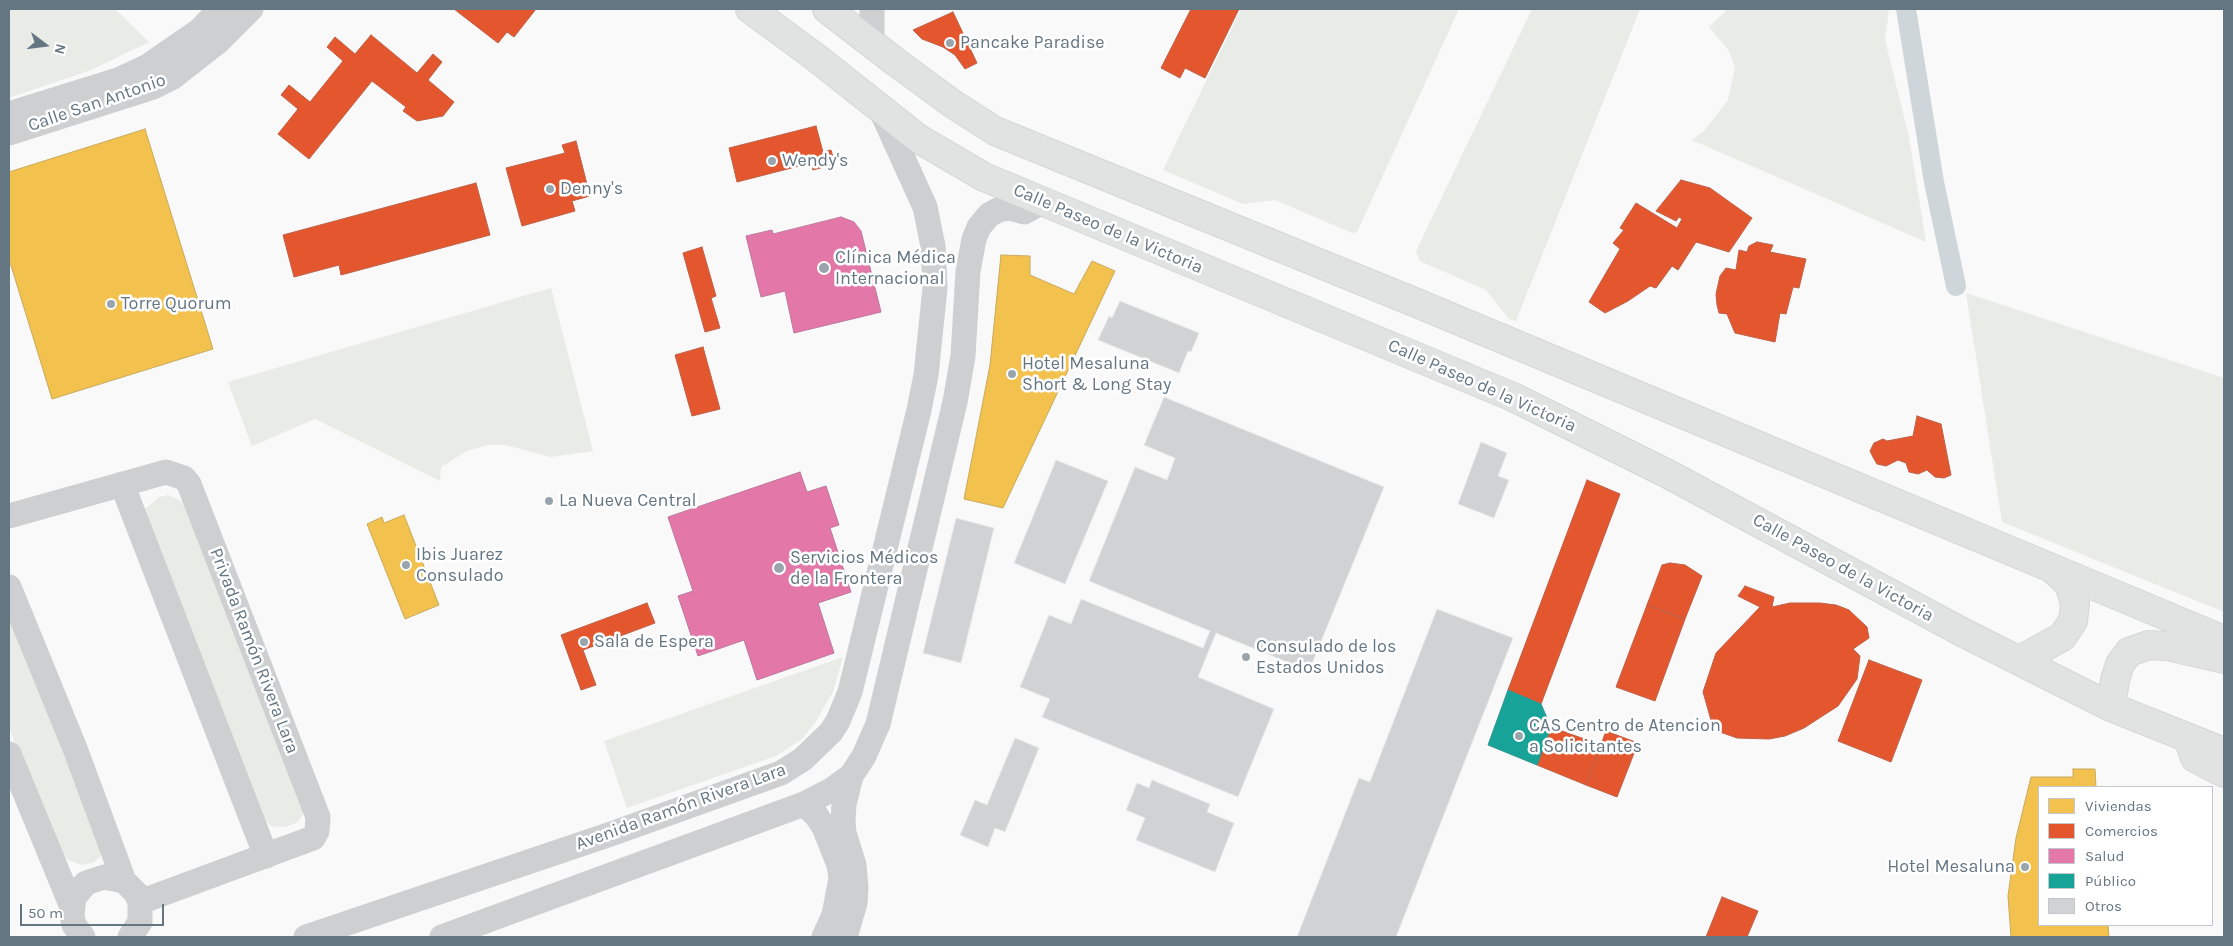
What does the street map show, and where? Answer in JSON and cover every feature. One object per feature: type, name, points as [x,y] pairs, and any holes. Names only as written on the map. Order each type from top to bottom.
[{"type":"main road","name":"Calle Paseo de la Victoria","points":[[750,9],[814,56],[919,139],[984,177],[1513,397],[1668,474],[1962,632],[2111,707],[2224,752]]},
{"type":"main road","points":[[827,9],[953,104],[994,131],[1419,304],[2224,640]]},
{"type":"main road","points":[[2020,660],[2062,637],[2073,621],[2075,602],[2069,584],[2055,571]]},
{"type":"main road","points":[[2111,707],[2115,680],[2120,664],[2129,652],[2149,645],[2167,646],[2224,659]]},
{"type":"main road","points":[[2188,738],[2195,758],[2224,773]]},
{"type":"street","name":"Calle San Antonio","points":[[9,114],[118,80],[148,66],[193,35],[220,9]]},
{"type":"street","name":"Calle San Antonio","points":[[9,134],[160,84],[198,59],[251,9]]},
{"type":"street","points":[[872,9],[872,44]]},
{"type":"street","name":"Avenida Ramón Rivera Lara","points":[[306,937],[611,834],[781,773],[804,759],[821,743],[838,721],[852,683],[919,410],[926,374],[935,288],[933,246],[925,207],[881,110]]},
{"type":"street","points":[[845,937],[854,910],[856,888],[854,865],[844,833],[844,804],[851,776],[873,738],[878,724],[960,377],[968,271],[974,240],[979,227],[989,215],[998,210],[1008,208],[1024,212],[1042,202]]},
{"type":"street","points":[[926,374],[960,377]]},
{"type":"street","name":"Privada Ramón Rivera Lara","points":[[9,516],[166,472],[184,478],[189,484],[318,817],[317,831],[313,838],[140,902]]},
{"type":"street","points":[[122,484],[266,856]]},
{"type":"street","points":[[9,587],[76,751],[124,881],[136,894],[140,902],[140,922],[130,937]]},
{"type":"street","points":[[838,721],[873,738]]},
{"type":"street","points":[[9,754],[72,906]]},
{"type":"street","points":[[442,937],[624,869],[722,836],[804,804],[833,789],[851,776]]},
{"type":"street","points":[[804,804],[816,815],[824,827],[840,865],[839,894],[834,915],[824,937]]},
{"type":"street","points":[[611,834],[624,869]]},
{"type":"street","points":[[79,936],[72,916],[72,906],[79,889],[95,879],[113,878],[124,881]]},
{"type":"shaded area","points":[[9,9],[115,9],[149,42],[91,70],[9,98]]},
{"type":"shaded area","points":[[1241,9],[1459,9],[1357,232],[1352,233],[1275,200],[1243,204],[1163,170]]},
{"type":"shaded area","points":[[1532,9],[1640,9],[1516,321],[1509,319],[1486,290],[1420,261],[1416,251]]},
{"type":"shaded area","points":[[1728,9],[1889,9],[1885,40],[1909,137],[1926,242],[1692,140],[1704,131],[1728,100],[1735,67],[1729,51],[1709,27]]},
{"type":"shaded area","points":[[551,288],[593,451],[551,457],[505,445],[487,445],[467,451],[441,467],[440,481],[315,419],[252,446],[228,382]]},
{"type":"shaded area","points":[[1966,293],[2224,378],[2224,612],[2002,522]]},
{"type":"shaded area","points":[[168,495],[179,500],[191,511],[305,809],[301,818],[296,823],[285,827],[271,826],[263,818],[145,509],[159,497]]},
{"type":"shaded area","points":[[9,613],[103,847],[102,855],[93,863],[81,865],[63,858],[9,728]]},
{"type":"shaded area","points":[[843,657],[833,692],[815,723],[802,739],[776,756],[627,808],[604,741]]},
{"type":"building: Viviendas","name":"Torre Quorum","points":[[145,129],[213,349],[52,399],[9,259],[9,172]]},
{"type":"building: Viviendas","points":[[1001,255],[1030,256],[1030,275],[1074,294],[1092,261],[1115,271],[1003,508],[964,499],[990,365]]},
{"type":"building: Viviendas","points":[[404,515],[439,605],[405,619],[367,524],[382,517],[384,523]]},
{"type":"building: Viviendas","name":"Hotel Mesaluna","points":[[2073,769],[2095,769],[2096,786],[2038,786],[2038,926],[2108,926],[2109,937],[2011,937],[2008,896],[2016,838],[2031,777],[2073,777]]},
{"type":"building: Comercios","points":[[454,9],[536,9],[514,37],[507,32],[498,43]]},
{"type":"building: Comercios","points":[[1191,9],[1239,9],[1205,78],[1185,68],[1180,78],[1161,68]]},
{"type":"building: Comercios","name":"Pancake Paradise","points":[[953,12],[977,63],[965,69],[955,55],[943,47],[922,39],[913,30]]},
{"type":"building: Comercios","points":[[371,35],[417,73],[433,54],[442,62],[428,80],[454,102],[443,116],[417,121],[403,111],[406,107],[372,81],[309,159],[278,134],[298,109],[281,95],[289,85],[310,102],[343,61],[327,47],[335,37],[355,54]]},
{"type":"building: Comercios","points":[[816,126],[823,152],[831,150],[835,164],[813,170],[811,163],[737,182],[729,148]]},
{"type":"building: Comercios","points":[[576,141],[590,196],[572,201],[575,211],[522,226],[506,168],[565,153],[562,145]]},
{"type":"building: Comercios","points":[[1681,180],[1710,188],[1752,218],[1729,252],[1696,242],[1678,270],[1672,266],[1656,288],[1650,286],[1628,301],[1605,313],[1589,302],[1620,249],[1613,243],[1624,230],[1620,228],[1636,203],[1677,228],[1682,219],[1679,217],[1676,221],[1656,211]]},
{"type":"building: Comercios","points":[[476,183],[490,235],[341,275],[339,265],[294,277],[283,235]]},
{"type":"building: Comercios","points":[[1757,242],[1773,245],[1770,252],[1806,259],[1799,288],[1793,287],[1786,314],[1780,313],[1775,342],[1735,333],[1727,314],[1719,313],[1717,305],[1716,294],[1720,276],[1726,268],[1736,270],[1739,250],[1747,252],[1749,246]]},
{"type":"building: Comercios","points":[[702,247],[716,296],[711,298],[720,328],[705,332],[683,253]]},
{"type":"building: Comercios","points":[[703,347],[720,409],[692,416],[675,355]]},
{"type":"building: Comercios","points":[[1917,416],[1941,424],[1951,475],[1944,478],[1935,477],[1927,470],[1918,474],[1909,472],[1906,463],[1898,460],[1886,466],[1877,464],[1874,459],[1870,451],[1874,443],[1883,439],[1887,441],[1913,436]]},
{"type":"building: Comercios","points":[[1587,480],[1620,494],[1541,704],[1508,690]]},
{"type":"building: Comercios","points":[[1670,563],[1685,565],[1702,576],[1685,619],[1647,605],[1662,565]]},
{"type":"building: Comercios","points":[[1745,586],[1774,597],[1772,607],[1790,603],[1836,605],[1849,610],[1867,627],[1869,638],[1853,649],[1860,656],[1857,679],[1838,706],[1804,728],[1785,736],[1769,739],[1737,738],[1720,732],[1711,720],[1703,692],[1716,653],[1760,607],[1738,596]]},
{"type":"building: Comercios","name":"Sala de Espera","points":[[647,603],[655,623],[583,650],[596,685],[581,690],[561,635]]},
{"type":"building: Comercios","points":[[1647,605],[1685,619],[1655,701],[1616,687]]},
{"type":"building: Comercios","points":[[1869,660],[1922,680],[1891,762],[1838,741]]},
{"type":"building: Comercios","points":[[1551,727],[1601,745],[1586,785],[1537,765]]},
{"type":"building: Comercios","points":[[1606,731],[1638,743],[1617,797],[1586,785]]},
{"type":"building: Comercios","points":[[1722,897],[1758,911],[1747,937],[1706,937]]},
{"type":"building: Salud","points":[[841,217],[854,222],[861,231],[881,312],[794,333],[785,291],[761,297],[746,236],[772,230],[773,234]]},
{"type":"building: Salud","points":[[800,472],[807,492],[826,486],[839,525],[830,528],[851,592],[818,603],[834,653],[757,680],[744,640],[698,656],[678,596],[693,591],[668,517]]},
{"type":"building: Público","name":"CAS Centro de Atencion a Solicitantes","points":[[1508,690],[1541,704],[1551,727],[1537,765],[1488,745]]},
{"type":"building: Otros","points":[[1120,301],[1199,333],[1191,352],[1188,351],[1179,373],[1098,340],[1109,316],[1112,318]]},
{"type":"building: Otros","points":[[1164,397],[1384,487],[1309,671],[1216,633],[1198,677],[1274,709],[1238,797],[1042,717],[1050,699],[1020,687],[1049,615],[1071,624],[1081,599],[1203,648],[1210,631],[1089,581],[1135,467],[1167,480],[1175,458],[1144,445]]},
{"type":"building: Otros","points":[[1481,442],[1507,453],[1498,476],[1509,480],[1494,518],[1458,504]]},
{"type":"building: Otros","points":[[1056,460],[1108,481],[1065,584],[1014,563]]},
{"type":"building: Otros","points":[[956,518],[994,528],[961,663],[923,653]]},
{"type":"building: Otros","points":[[1437,609],[1513,638],[1396,937],[1297,937],[1359,778],[1370,782]]},
{"type":"building: Otros","points":[[1015,738],[1039,748],[1005,832],[995,828],[988,847],[960,835],[975,800],[987,805]]},
{"type":"building: Otros","points":[[1152,780],[1210,804],[1207,812],[1234,823],[1215,872],[1136,840],[1145,818],[1126,810],[1137,783],[1149,788]]},
{"type":"waterway","points":[[1906,9],[1934,182],[1956,286]]},
{"type":"place","name":"Pancake Paradise","points":[[950,43]]},
{"type":"place","name":"Wendy's","points":[[772,161]]},
{"type":"place","name":"Denny's","points":[[550,189]]},
{"type":"place","name":"Clínica Médica Internacional","points":[[824,268]]},
{"type":"place","name":"Torre Quorum","points":[[111,304]]},
{"type":"place","name":"Hotel Mesaluna Short & Long Stay","points":[[1012,374]]},
{"type":"place","name":"La Nueva Central","points":[[549,501]]},
{"type":"place","name":"Ibis Juarez Consulado","points":[[406,565]]},
{"type":"place","name":"Servicios Médicos de la Frontera","points":[[779,568]]},
{"type":"place","name":"Sala de Espera","points":[[584,642]]},
{"type":"place","name":"Consulado de los Estados Unidos","points":[[1246,657]]},
{"type":"place","name":"CAS Centro de Atencion a Solicitantes","points":[[1519,736]]},
{"type":"place","name":"Hotel Mesaluna","points":[[2025,867]]}]
